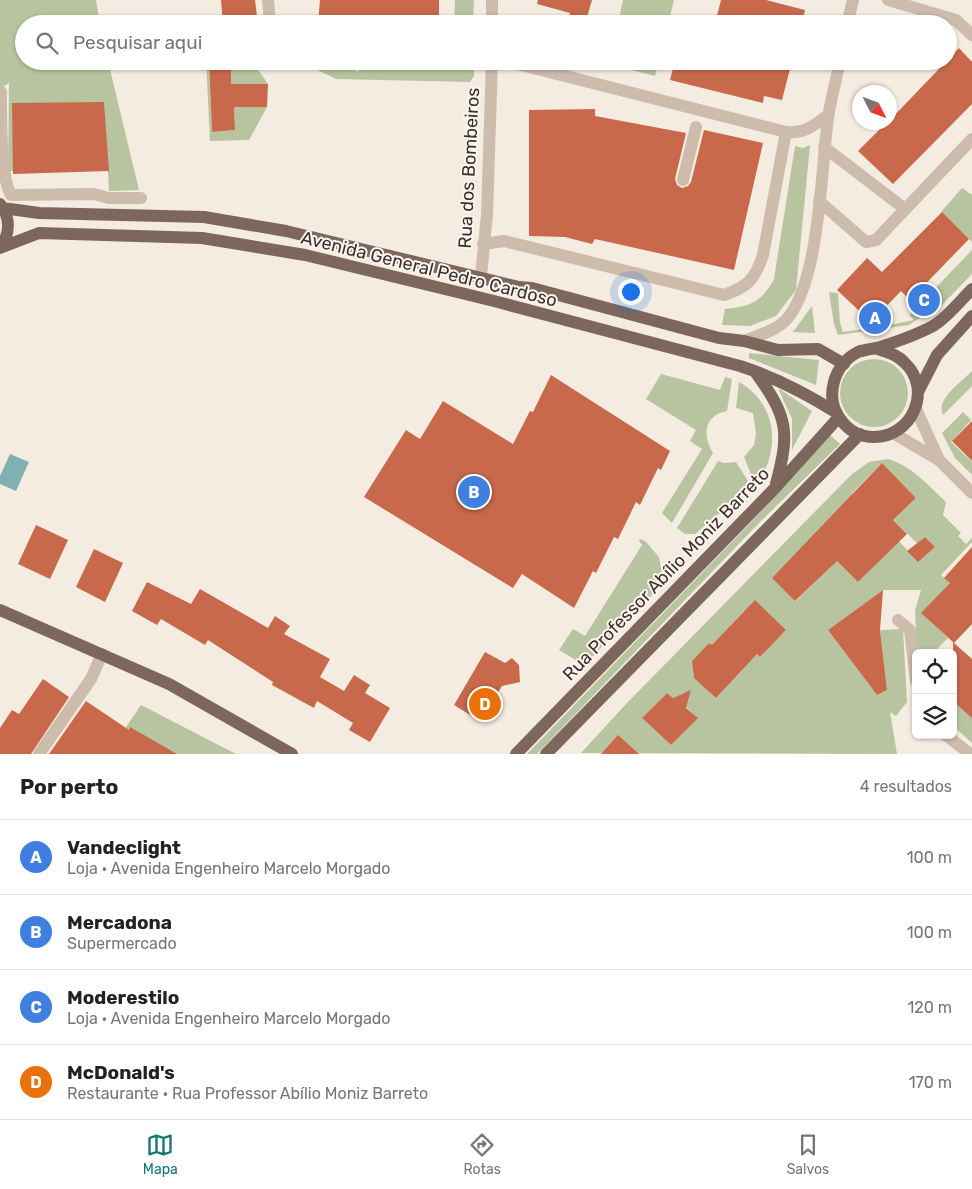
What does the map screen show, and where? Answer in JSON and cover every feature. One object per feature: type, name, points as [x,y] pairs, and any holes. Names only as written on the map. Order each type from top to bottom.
[{"type":"main road","name":"Avenida General Pedro Cardoso","points":[[2,206],[40,213],[204,217],[286,231],[482,276],[719,338],[744,341],[778,350],[818,349],[844,364]]},
{"type":"main road","points":[[0,248],[6,238],[8,226],[2,206]]},
{"type":"main road","name":"Avenida General Pedro Cardoso","points":[[0,248],[39,233],[202,238],[305,256],[494,302],[754,371],[815,399],[838,415]]},
{"type":"main road","points":[[875,348],[891,353],[905,362],[915,376],[918,392],[916,409],[907,423],[893,433],[876,437],[860,434],[848,427],[838,415],[832,401],[833,386],[839,370],[858,352],[909,337],[936,324],[972,289]]},
{"type":"main road","points":[[918,392],[937,355],[972,316]]},
{"type":"main road","points":[[754,371],[774,397],[785,434],[785,450],[775,488]]},
{"type":"main road","name":"Rua Professor Abílio Moniz Barreto","points":[[516,754],[775,488],[838,415]]},
{"type":"main road","points":[[546,754],[860,434]]},
{"type":"main road","points":[[0,610],[197,698],[292,754]]},
{"type":"street","points":[[268,0],[269,15]]},
{"type":"street","points":[[492,0],[492,15]]},
{"type":"street","points":[[850,15],[854,0]]},
{"type":"street","points":[[888,0],[939,15]]},
{"type":"street","points":[[957,21],[972,35]]},
{"type":"street","name":"Rua dos Bombeiros","points":[[482,276],[483,244],[487,214],[492,70]]},
{"type":"street","points":[[541,70],[786,132],[799,133],[808,130],[828,115]]},
{"type":"street","points":[[744,341],[784,322],[798,304],[805,288],[819,201],[828,115],[838,70]]},
{"type":"street","points":[[1,92],[2,155],[6,188],[11,195],[94,194],[109,198],[141,198]]},
{"type":"street","points":[[683,180],[696,127]]},
{"type":"street","points":[[483,244],[504,241],[724,295],[740,289],[757,275],[786,132]]},
{"type":"street","points":[[819,201],[866,242],[876,240],[972,139]]},
{"type":"street","points":[[824,147],[905,208]]},
{"type":"street","points":[[916,409],[939,460]]},
{"type":"street","points":[[893,433],[939,460],[972,493]]},
{"type":"street","points":[[898,620],[910,630],[912,649]]},
{"type":"street","points":[[39,754],[91,678],[102,654]]},
{"type":"street","points":[[951,739],[970,754]]},
{"type":"green space","points":[[0,0],[96,0],[98,15],[15,15],[15,70],[110,70],[139,190],[109,191],[104,103],[13,171],[8,171],[9,83],[0,89]]},
{"type":"green space","points":[[455,0],[474,0],[473,15],[454,15]]},
{"type":"green space","points":[[623,0],[674,0],[670,15],[620,15]]},
{"type":"green space","points":[[206,70],[209,70],[212,132],[235,130],[234,107],[267,107],[249,140],[210,141]]},
{"type":"green space","points":[[231,70],[258,70],[268,84],[231,84]]},
{"type":"green space","points":[[318,70],[355,70],[357,72],[360,70],[474,70],[474,76],[470,82],[336,79]]},
{"type":"green space","points":[[632,70],[657,70],[655,76]]},
{"type":"green space","points":[[810,145],[796,290],[776,316],[750,326],[722,325],[725,309],[749,305],[754,302],[765,293],[774,279],[795,146],[803,148]]},
{"type":"green space","points":[[962,188],[972,195],[972,242],[941,212]]},
{"type":"green space","points":[[972,250],[972,274],[937,310],[926,298]]},
{"type":"green space","points":[[829,292],[838,293],[840,323],[843,332],[914,320],[909,315],[921,303],[930,311],[909,325],[838,335],[834,324]]},
{"type":"green space","points":[[812,306],[815,333],[793,332]]},
{"type":"green space","points":[[749,353],[819,360],[816,385],[749,358]]},
{"type":"green space","points":[[874,359],[887,362],[898,369],[905,380],[908,393],[905,406],[898,417],[887,424],[874,427],[861,424],[850,417],[843,406],[840,393],[843,380],[850,369],[861,362]]},
{"type":"green space","points":[[972,371],[972,386],[943,415],[943,403],[946,397]]},
{"type":"green space","points":[[661,374],[720,390],[725,377],[732,379],[727,411],[719,413],[714,417],[707,427],[707,440],[713,453],[672,523],[662,513],[702,449],[690,441],[696,430],[646,399]]},
{"type":"green space","points":[[739,382],[761,401],[771,425],[771,452],[761,479],[753,479],[744,457],[754,445],[756,433],[753,413],[736,408]]},
{"type":"green space","points":[[778,388],[812,411],[792,450],[792,419]]},
{"type":"green space","points":[[963,412],[971,420],[951,442],[972,462],[972,475],[955,458],[942,433]]},
{"type":"green space","points":[[828,433],[840,444],[760,522],[537,754],[527,754],[755,518]]},
{"type":"green space","points":[[887,459],[904,466],[946,502],[943,515],[961,533],[958,536],[966,544],[972,538],[972,542],[941,575],[950,583],[922,613],[948,638],[937,649],[917,649],[915,611],[921,590],[883,590],[828,630],[877,695],[887,690],[880,630],[903,629],[907,702],[896,716],[890,712],[897,754],[581,753],[626,704],[851,475],[869,462]],"holes":[[[882,463],[916,498],[893,520],[917,543],[925,537],[935,547],[918,561],[852,493]],[[812,536],[885,555],[858,582]],[[796,554],[820,577],[796,601],[772,578]],[[755,601],[786,630],[760,657],[729,627]],[[709,643],[741,671],[716,698],[694,677],[692,661]],[[667,693],[673,698],[684,693],[689,697],[686,707],[697,718],[671,745],[642,718]]]},
{"type":"green space","points":[[718,461],[724,463],[736,462],[748,481],[741,492],[744,502],[717,515],[695,534],[685,534],[677,528]]},
{"type":"green space","points":[[640,539],[645,541],[659,557],[662,574],[656,591],[590,659],[583,657],[579,662],[559,650],[573,629],[585,636],[642,545],[639,541]]},
{"type":"green space","points":[[957,704],[972,717],[972,743],[957,730]]},
{"type":"green space","points":[[141,705],[236,754],[108,754]]},
{"type":"water","points":[[10,454],[29,462],[16,491],[0,484],[0,476]]},
{"type":"building","points":[[221,0],[255,0],[257,15],[222,15]]},
{"type":"building","points":[[320,0],[439,0],[439,15],[319,15]]},
{"type":"building","points":[[538,0],[592,0],[588,15],[569,15],[570,13],[537,4]]},
{"type":"building","points":[[721,0],[766,0],[805,10],[804,15],[717,15]]},
{"type":"building","points":[[959,48],[972,62],[972,104],[893,184],[858,151],[879,130],[897,130],[897,113],[938,70],[957,70],[957,50]]},
{"type":"building","points":[[209,70],[231,70],[231,84],[268,84],[267,107],[234,107],[235,130],[212,132]]},
{"type":"building","points":[[673,70],[790,70],[782,100],[764,96],[763,103],[670,80]]},
{"type":"building","points":[[104,102],[109,171],[13,174],[12,103]]},
{"type":"building","points":[[595,109],[595,116],[686,133],[675,179],[677,185],[682,188],[688,186],[691,182],[704,130],[763,143],[734,270],[595,239],[592,244],[565,237],[529,236],[529,110]]},
{"type":"building","points":[[942,212],[969,239],[910,300],[901,291],[871,322],[837,290],[867,258],[882,272]]},
{"type":"building","points":[[551,375],[670,451],[661,470],[658,468],[640,505],[636,502],[618,539],[614,537],[596,573],[593,571],[574,608],[522,574],[513,588],[364,497],[406,430],[420,439],[443,401],[513,444],[530,411],[533,412]]},
{"type":"building","points":[[972,421],[972,461],[952,441]]},
{"type":"building","points":[[882,463],[916,498],[893,520],[907,534],[858,582],[837,561],[795,601],[772,578]]},
{"type":"building","points":[[36,525],[68,540],[50,579],[18,564]]},
{"type":"building","points":[[925,537],[935,547],[918,562],[907,551]]},
{"type":"building","points":[[972,547],[972,624],[954,643],[972,659],[972,718],[957,705],[957,649],[953,649],[953,642],[921,613],[950,583],[944,578]]},
{"type":"building","points":[[94,549],[123,563],[105,602],[76,587]]},
{"type":"building","points":[[147,582],[191,604],[200,589],[268,628],[275,616],[290,626],[284,634],[330,659],[320,677],[344,691],[354,675],[370,685],[365,693],[390,708],[370,742],[349,730],[353,723],[317,701],[314,708],[272,685],[273,682],[208,640],[205,645],[161,619],[157,625],[132,611]]},
{"type":"building","points":[[883,590],[880,630],[887,690],[877,695],[828,630]]},
{"type":"building","points":[[755,600],[786,630],[760,657],[757,654],[716,698],[694,678],[692,661],[709,643],[712,645]]},
{"type":"building","points":[[485,652],[505,663],[512,658],[519,665],[520,682],[502,686],[480,721],[454,705]]},
{"type":"building","points":[[43,679],[69,697],[31,754],[0,754],[0,728],[12,710],[19,714]]},
{"type":"building","points":[[691,690],[686,708],[698,718],[671,745],[642,718],[667,693],[673,698]]},
{"type":"building","points":[[86,701],[129,730],[130,727],[177,754],[49,754]]},
{"type":"building","points":[[618,735],[639,754],[601,754]]},
{"type":"place","name":"Moderestilo","points":[[924,300]]},
{"type":"place","name":"Vandeclight","points":[[875,318]]},
{"type":"place","name":"Mercadona","points":[[474,492]]},
{"type":"place","name":"McDonald's","points":[[485,704]]}]
